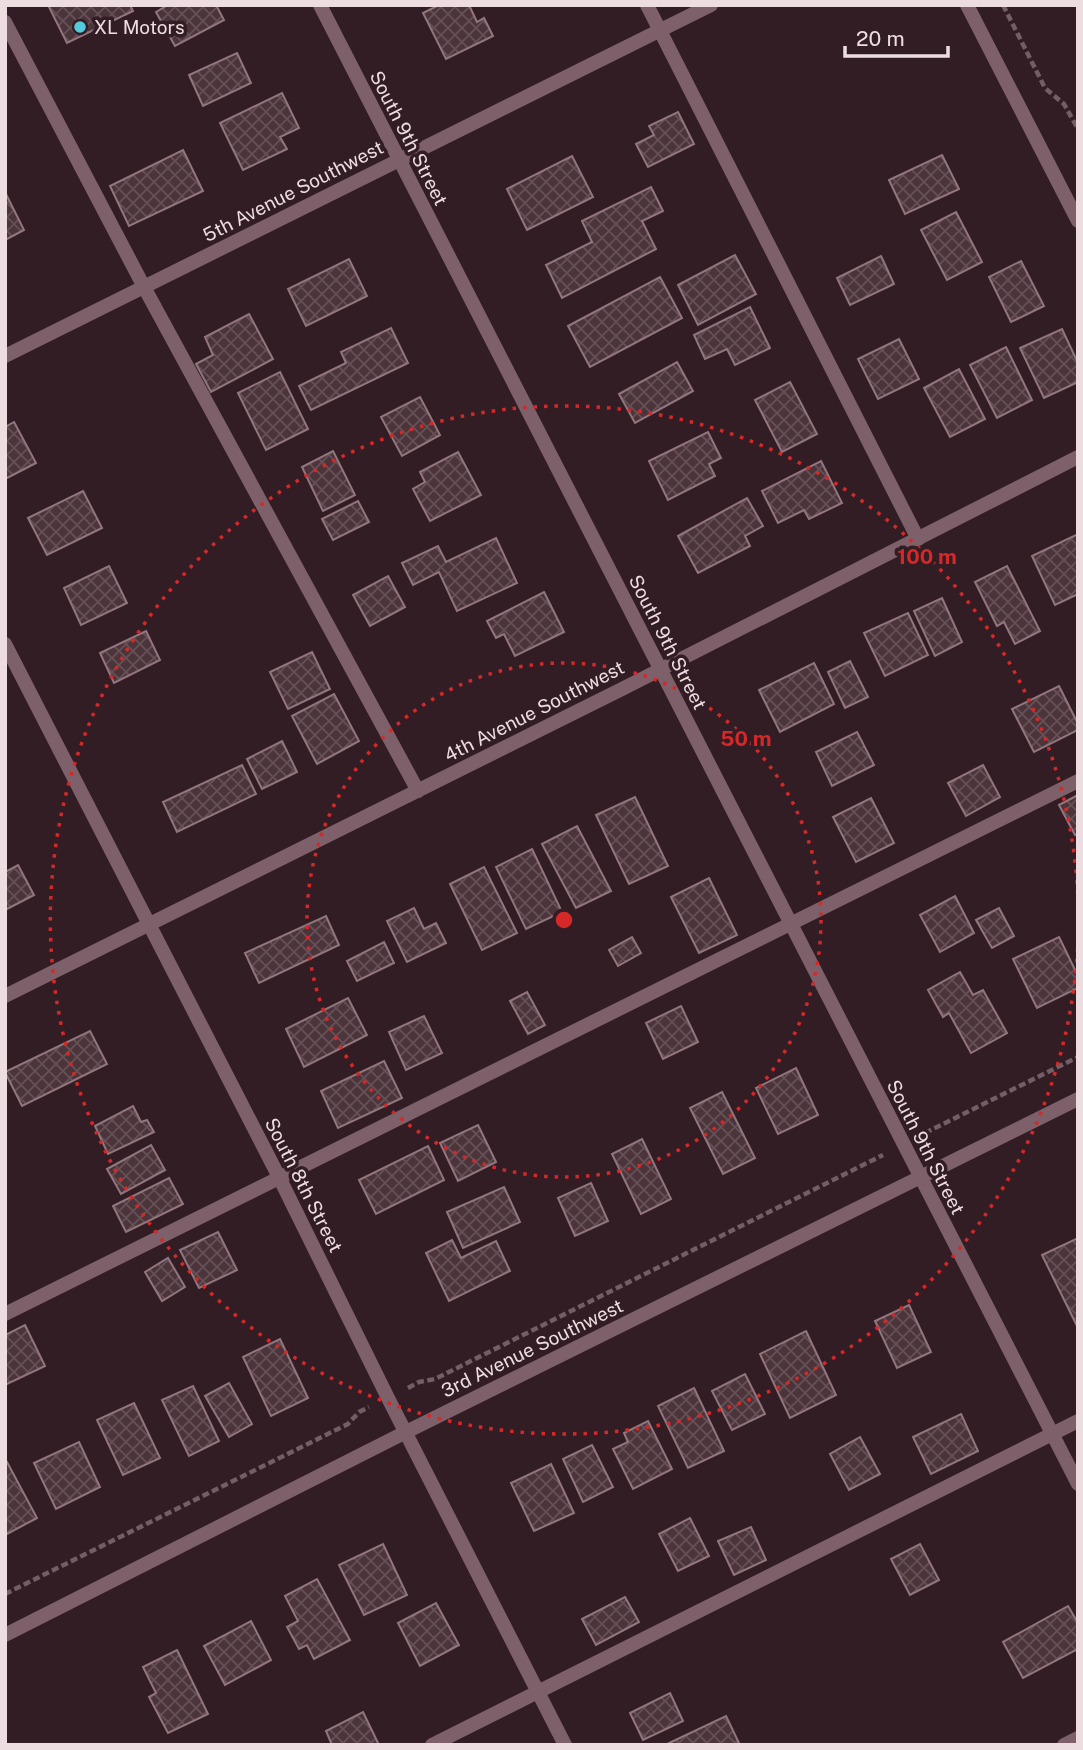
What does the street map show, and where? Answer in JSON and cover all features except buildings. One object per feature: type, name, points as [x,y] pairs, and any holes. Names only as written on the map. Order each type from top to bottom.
[{"type":"street","name":"South 9th Street","points":[[320,5],[1078,1484]]},
{"type":"street","points":[[647,5],[918,539]]},
{"type":"street","name":"5th Avenue Southwest","points":[[5,356],[711,5]]},
{"type":"street","points":[[967,5],[1078,221]]},
{"type":"street","points":[[5,22],[418,791]]},
{"type":"street","name":"4th Avenue Southwest","points":[[5,996],[661,669],[1078,457]]},
{"type":"street","name":"South 8th Street","points":[[5,644],[279,1177],[565,1745]]},
{"type":"street","points":[[5,1314],[1078,781]]},
{"type":"street","name":"3rd Avenue Southwest","points":[[5,1634],[1078,1099]]},
{"type":"street","points":[[432,1745],[1078,1421]]},
{"type":"street","points":[[1064,1745],[1078,1738]]},
{"type":"path","points":[[1003,5],[1045,88],[1065,104],[1078,129]]},
{"type":"path","points":[[936,1127],[1078,1057]]},
{"type":"path","points":[[419,1382],[435,1379],[869,1163]]},
{"type":"path","points":[[5,1594],[348,1424],[359,1412]]},
{"type":"place","name":"XL Motors","points":[[80,27]]}]
